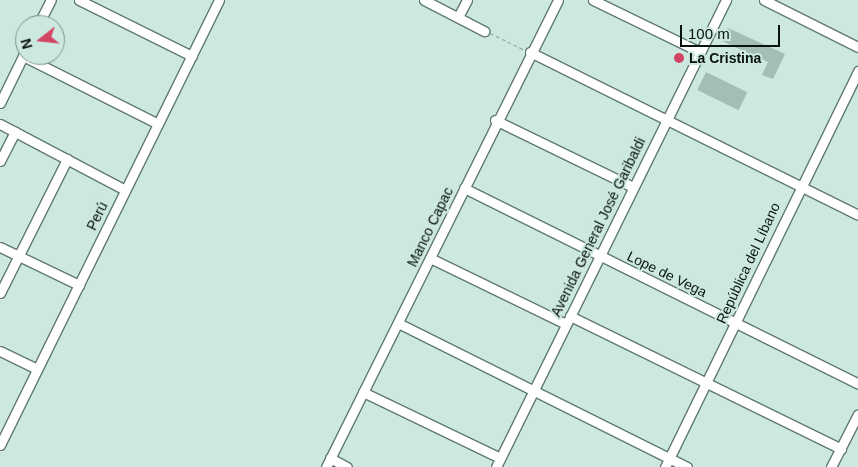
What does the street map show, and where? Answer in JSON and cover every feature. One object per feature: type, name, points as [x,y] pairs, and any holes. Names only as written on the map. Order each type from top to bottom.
[{"type":"street","points":[[43,15],[51,0]]},
{"type":"street","points":[[80,0],[192,56]]},
{"type":"street","name":"Perú","points":[[0,445],[219,0]]},
{"type":"street","points":[[424,0],[484,31]]},
{"type":"street","points":[[458,17],[467,0]]},
{"type":"street","name":"Manco Capac","points":[[328,463],[430,258],[495,120],[558,0]]},
{"type":"street","points":[[593,0],[700,52]]},
{"type":"street","name":"Avenida General José Garibaldi","points":[[498,463],[726,0]]},
{"type":"street","points":[[764,0],[858,46]]},
{"type":"street","points":[[530,52],[858,216]]},
{"type":"street","points":[[0,103],[19,65]]},
{"type":"street","points":[[45,65],[158,124]]},
{"type":"street","name":"República del Líbano","points":[[667,463],[736,323],[799,186],[858,71]]},
{"type":"street","points":[[495,120],[633,187]]},
{"type":"street","points":[[0,124],[125,190]]},
{"type":"street","points":[[0,161],[15,132]]},
{"type":"street","points":[[0,293],[67,159]]},
{"type":"street","name":"Lope de Vega","points":[[464,188],[858,384]]},
{"type":"street","points":[[0,247],[79,285]]},
{"type":"street","points":[[430,258],[707,383],[841,449]]},
{"type":"street","points":[[398,322],[533,391],[667,463],[687,467]]},
{"type":"street","points":[[0,351],[37,370]]},
{"type":"street","points":[[363,392],[498,463]]},
{"type":"street","points":[[831,467],[858,414]]},
{"type":"street","points":[[328,463],[347,467]]},
{"type":"path","points":[[484,31],[530,52]]},
{"type":"building","points":[[728,28],[785,54],[773,79],[762,75],[768,62],[722,41]]},
{"type":"building","points":[[706,72],[747,92],[739,110],[697,90]]},
{"type":"place","name":"La Cristina","points":[[679,58]]}]
